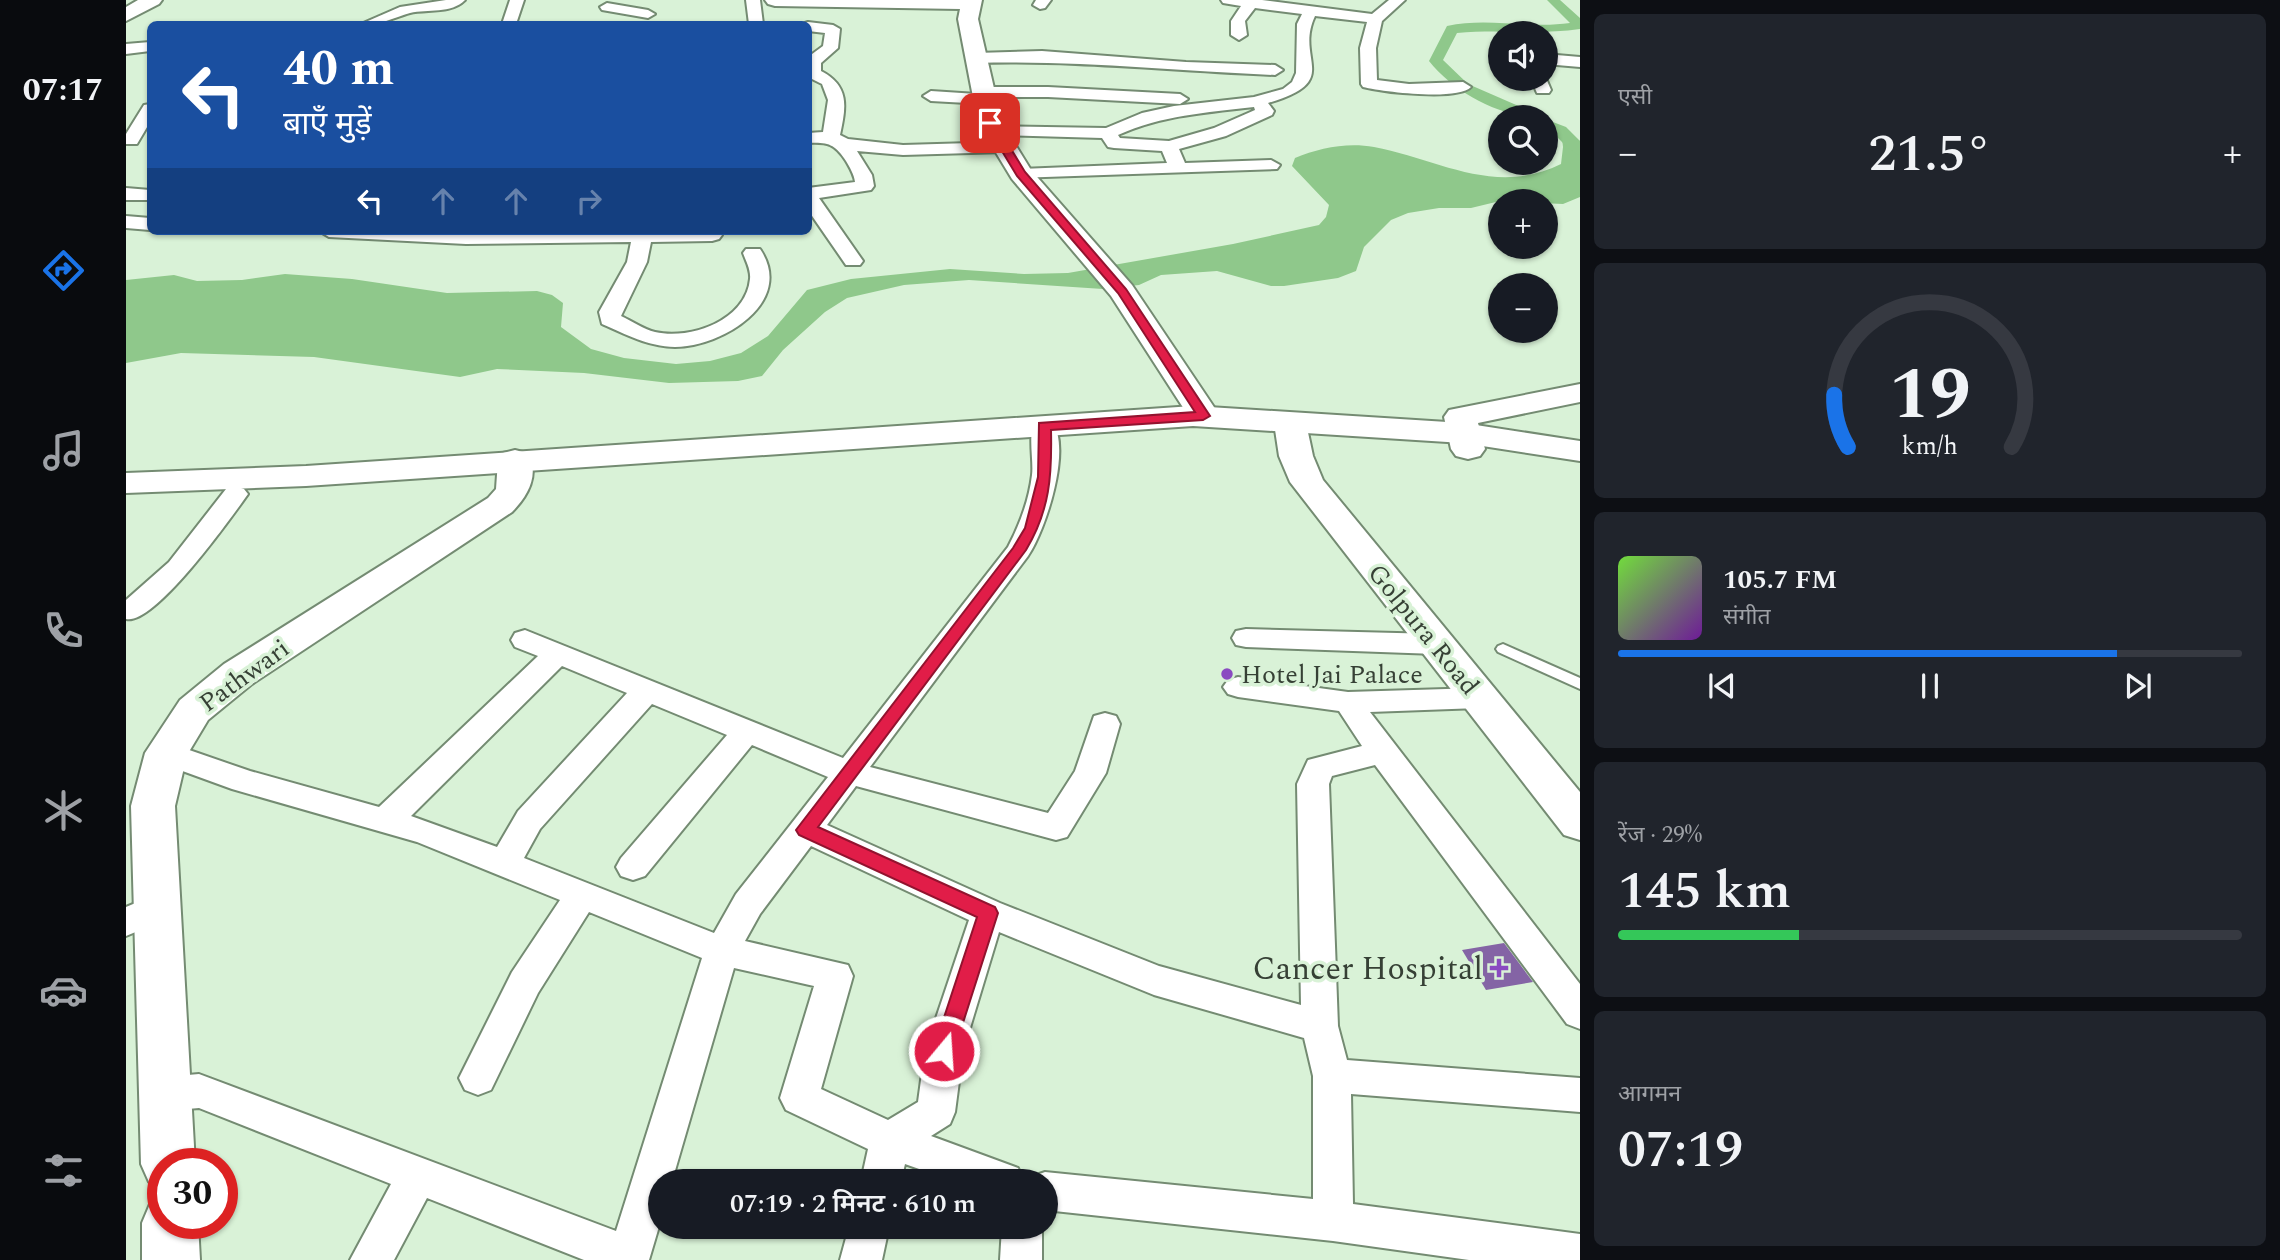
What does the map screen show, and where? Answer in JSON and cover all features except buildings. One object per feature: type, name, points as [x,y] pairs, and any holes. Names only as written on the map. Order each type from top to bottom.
[{"type":"street","points":[[128,13],[152,0]]},
{"type":"street","points":[[382,0],[380,6],[390,18]]},
{"type":"street","points":[[379,21],[404,10],[442,6],[458,0]]},
{"type":"street","points":[[510,21],[517,0]]},
{"type":"street","points":[[754,0],[756,21]]},
{"type":"street","points":[[775,0],[890,4],[972,1],[968,19],[990,123],[1021,174],[1096,257],[1122,291],[1200,423]]},
{"type":"street","points":[[1228,0],[1375,19]]},
{"type":"street","points":[[1398,0],[1375,19],[1368,48],[1368,84],[1409,89],[1463,87]]},
{"type":"street","points":[[599,21],[607,2],[650,19],[649,8],[660,1]]},
{"type":"street","points":[[1239,35],[1238,21],[1251,3]]},
{"type":"street","points":[[812,138],[903,150],[1000,139],[1108,133],[1142,118],[1215,105],[1255,102],[1289,92],[1299,84],[1305,65],[1304,24],[1311,10]]},
{"type":"street","points":[[812,26],[833,29],[830,48],[812,60]]},
{"type":"street","points":[[126,49],[147,47]]},
{"type":"street","points":[[976,58],[1042,56],[1186,67],[1275,70]]},
{"type":"street","points":[[1558,60],[1580,62]]},
{"type":"street","points":[[812,67],[813,73],[828,80],[834,90],[838,141],[863,175],[865,186],[812,194]]},
{"type":"street","points":[[931,96],[1048,92],[1213,100],[1215,105]]},
{"type":"street","points":[[1108,133],[1114,143],[1169,146],[1220,132],[1266,111],[1255,102]]},
{"type":"street","points":[[129,140],[147,113]]},
{"type":"street","points":[[129,140],[147,141]]},
{"type":"street","points":[[1169,146],[1178,168]]},
{"type":"street","points":[[1021,174],[1271,165]]},
{"type":"street","points":[[812,201],[853,261]]},
{"type":"street","points":[[126,222],[147,223]]},
{"type":"street","points":[[407,235],[466,238],[599,235]]},
{"type":"street","points":[[643,235],[637,262],[610,312],[610,320],[638,334],[658,339],[684,340],[709,335],[735,322],[754,298],[760,278],[752,253]]},
{"type":"street","points":[[1466,441],[1460,417],[1580,393]]},
{"type":"street","points":[[126,498],[235,494],[514,469],[1045,436],[1200,423],[1247,429],[1466,441],[1580,451]]},
{"type":"street","name":"Golpura Road","points":[[1292,431],[1296,456],[1307,482],[1580,823]]},
{"type":"street","points":[[165,1094],[199,1091],[629,1259],[722,951],[748,904],[1019,550],[1032,528],[1040,505],[1045,477],[1045,436]]},
{"type":"street","points":[[1466,441],[1580,464]]},
{"type":"street","points":[[126,483],[514,469]]},
{"type":"street","name":"Pathwari","points":[[167,1148],[165,1094],[142,915],[153,806],[166,753],[194,710],[238,674],[500,505],[513,492],[514,469]]},
{"type":"street","points":[[131,611],[178,568],[235,494]]},
{"type":"street","points":[[1246,638],[1436,644]]},
{"type":"street","points":[[525,640],[849,773],[1056,828],[1090,773],[1105,724]]},
{"type":"street","points":[[386,821],[558,654]]},
{"type":"street","points":[[1238,687],[1348,702],[1479,698]]},
{"type":"street","points":[[504,863],[528,820],[647,690]]},
{"type":"street","points":[[1348,702],[1381,752],[1545,963],[1580,1013]]},
{"type":"street","points":[[633,867],[747,731]]},
{"type":"street","points":[[1333,1221],[1332,1076],[1321,1026],[1313,784],[1319,768],[1381,752]]},
{"type":"street","points":[[166,753],[243,781],[425,832],[722,951],[835,976],[800,1098],[890,1140],[971,1169]]},
{"type":"street","points":[[805,830],[988,913],[1154,980],[1321,1026]]},
{"type":"street","points":[[478,1078],[525,983],[582,895]]},
{"type":"street","points":[[883,1169],[890,1140],[936,1112],[944,1051],[988,913]]},
{"type":"street","points":[[1332,1076],[1580,1095]]},
{"type":"street","points":[[371,1260],[418,1176]]},
{"type":"street","points":[[1058,1192],[1333,1221],[1580,1255]]},
{"type":"street","points":[[171,1239],[172,1260]]},
{"type":"street","points":[[861,1260],[866,1239]]},
{"type":"street","points":[[1021,1260],[1022,1239]]},
{"type":"lane","points":[[1503,649],[1580,684]]},
{"type":"shaded area","points":[[1561,130],[1580,141],[1580,197],[1558,204],[1558,189],[1488,189],[1488,204],[1471,208],[1439,208],[1408,213],[1391,220],[1364,247],[1356,271],[1338,278],[1271,286],[1217,271],[1161,275],[1139,285],[1103,289],[969,280],[904,285],[847,298],[825,312],[783,350],[762,376],[738,381],[669,383],[584,373],[497,369],[460,377],[314,357],[181,353],[126,363],[126,280],[174,275],[197,281],[242,280],[285,274],[352,279],[447,293],[537,291],[552,295],[563,303],[561,327],[591,349],[624,358],[676,364],[710,361],[741,353],[768,336],[807,290],[851,279],[950,269],[1024,274],[1068,273],[1233,244],[1319,225],[1326,217],[1329,205],[1292,166],[1295,158],[1314,151],[1343,146],[1374,147],[1467,172],[1513,177],[1558,175],[1563,147]]},
{"type":"waterway","points":[[1504,105],[1463,87],[1436,61],[1452,29],[1490,26],[1553,29],[1580,25],[1553,0]]},
{"type":"waterway","points":[[1558,129],[1580,150]]},
{"type":"place","name":"Hotel Jai Palace","points":[[1227,674]]},
{"type":"place","name":"Cancer Hospital","points":[[1499,968]]},
{"type":"route","points":[[944,1051],[988,913],[805,830],[1019,550],[1032,528],[1040,505],[1045,477],[1044,426],[1203,416],[1122,291],[1096,257],[1021,174],[990,123]]}]
